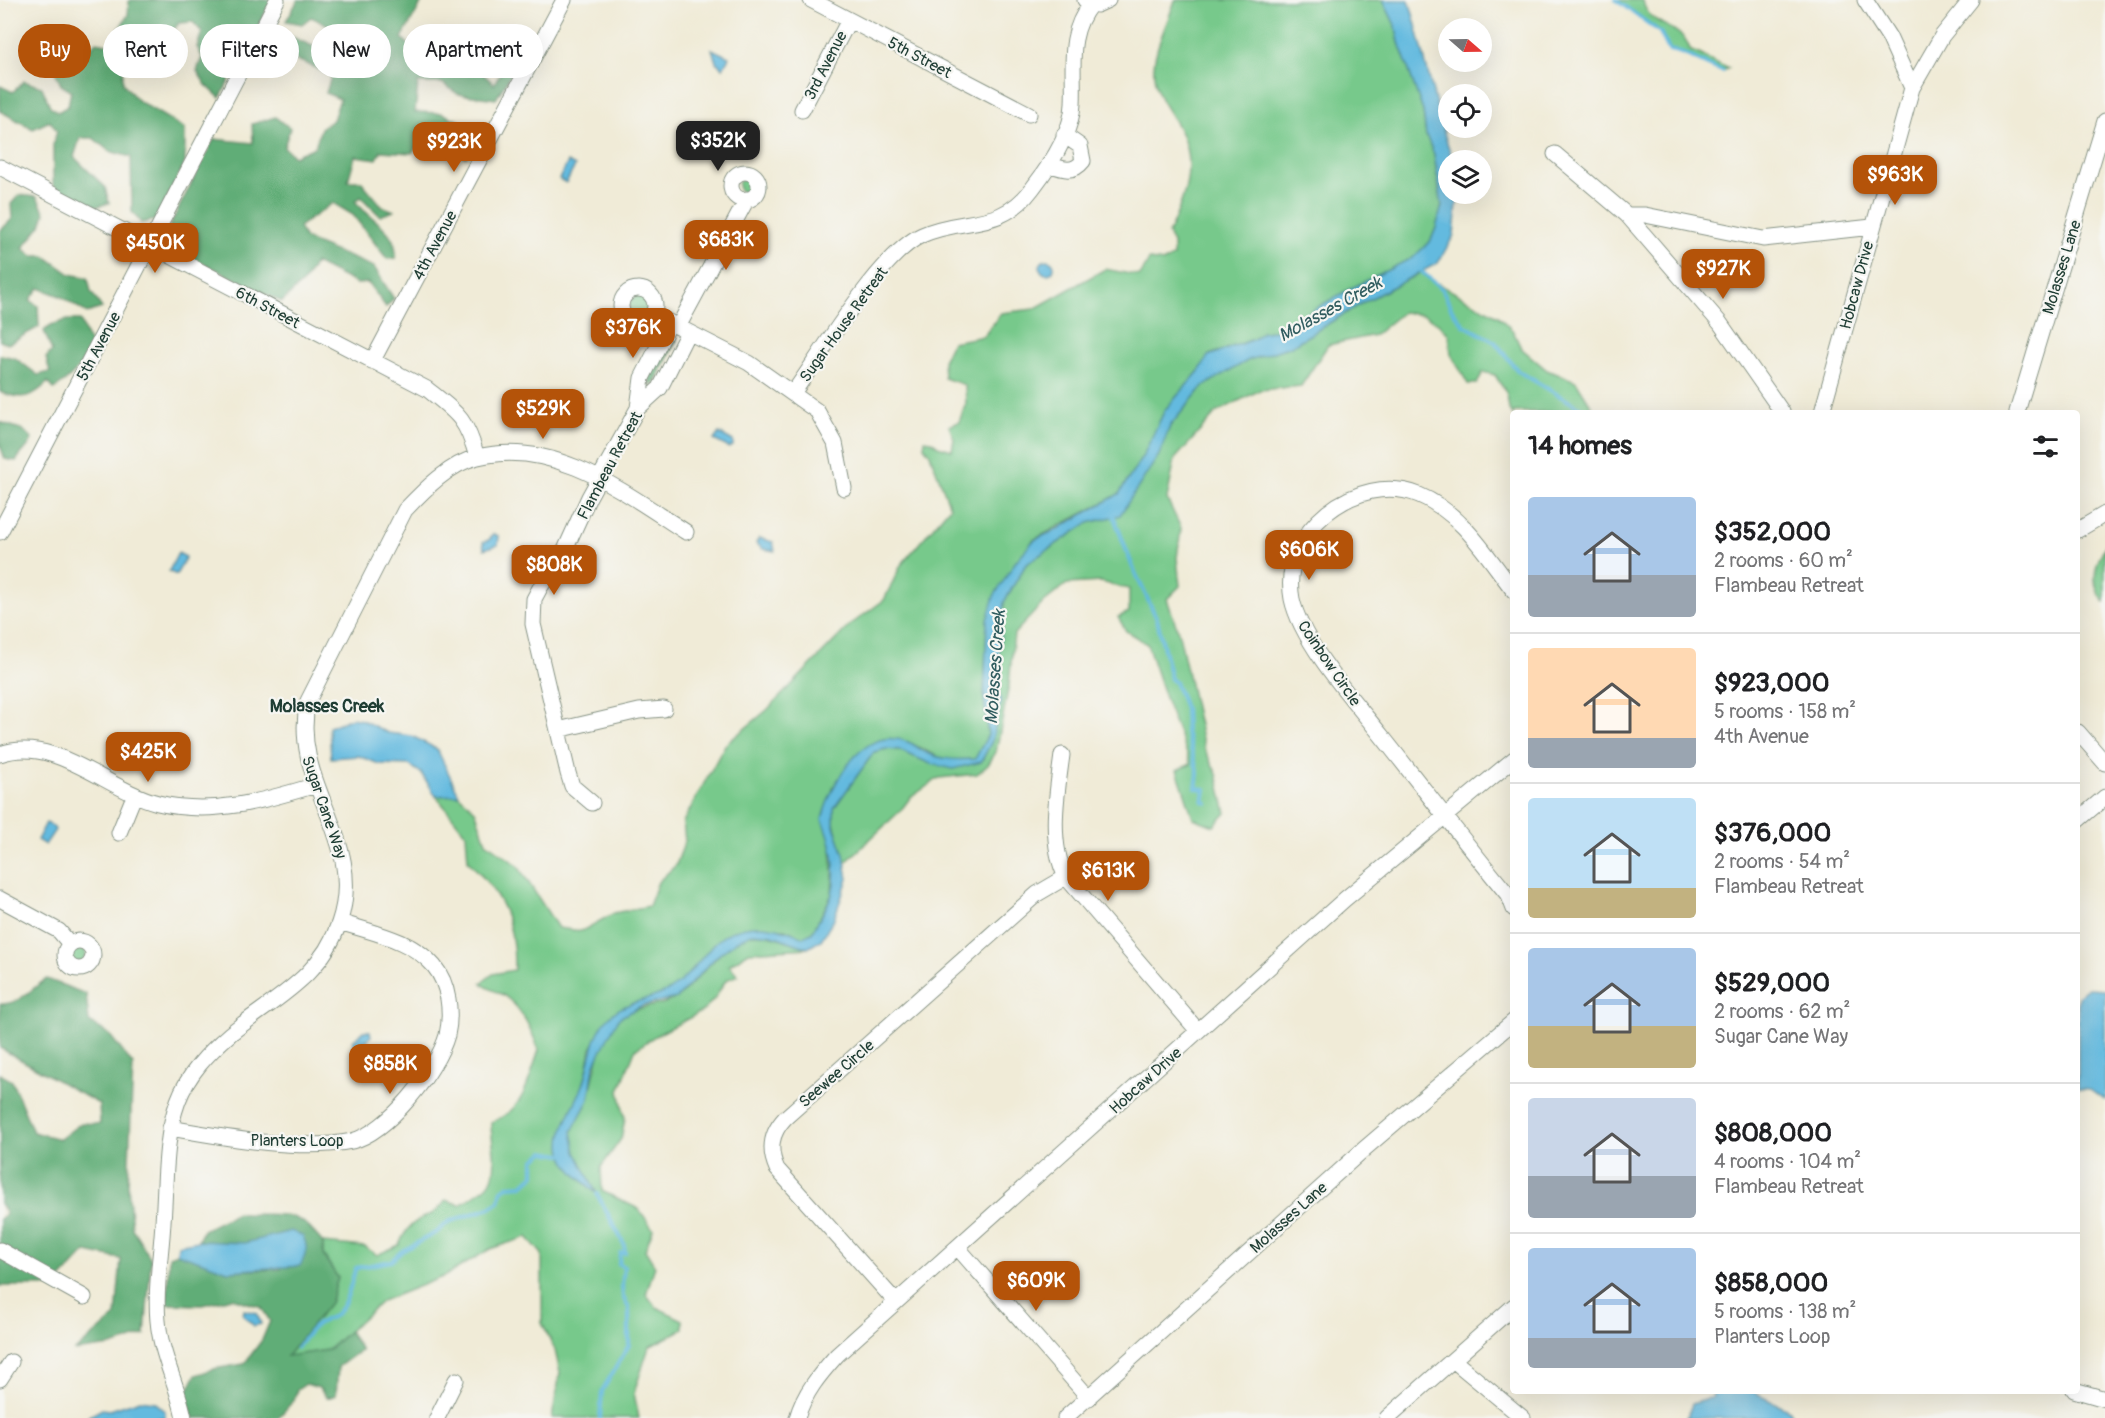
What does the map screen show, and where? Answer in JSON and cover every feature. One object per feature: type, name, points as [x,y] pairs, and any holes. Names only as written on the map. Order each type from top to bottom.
[{"type":"street","name":"5th Avenue","points":[[0,532],[277,0]]},
{"type":"street","name":"4th Avenue","points":[[372,362],[564,0]]},
{"type":"street","name":"5th Street","points":[[811,0],[1029,114]]},
{"type":"street","points":[[1088,2],[1102,4],[1108,0]]},
{"type":"street","points":[[1865,0],[1889,37],[1912,88]]},
{"type":"street","name":"Hobcaw Drive","points":[[1823,410],[1912,88],[1937,44],[1971,0]]},
{"type":"street","name":"Sugar House Retreat","points":[[793,393],[880,270],[896,254],[922,236],[998,217],[1013,211],[1033,188],[1064,135],[1073,105],[1071,59],[1074,40],[1088,2]]},
{"type":"street","name":"3rd Avenue","points":[[802,110],[849,20]]},
{"type":"street","name":"Molasses Lane","points":[[2018,410],[2105,121]]},
{"type":"street","points":[[1049,164],[1071,170],[1078,168],[1083,161],[1080,146],[1064,135]]},
{"type":"street","points":[[1555,154],[1627,215],[1720,323],[1781,410]]},
{"type":"street","name":"6th Street","points":[[0,167],[427,389],[454,410],[469,429],[477,457]]},
{"type":"street","name":"Flambeau Retreat","points":[[592,803],[572,786],[532,624],[533,606],[541,586],[565,550],[589,497],[638,408],[660,388],[679,327],[747,200]]},
{"type":"street","points":[[1627,215],[1645,215],[1763,239],[1872,227]]},
{"type":"street","points":[[653,314],[749,363],[817,411],[825,421],[835,443],[844,488]]},
{"type":"street","name":"Sugar Cane Way","points":[[184,1418],[160,1335],[158,1304],[170,1128],[178,1100],[192,1074],[209,1053],[232,1033],[291,990],[314,968],[327,951],[340,922],[347,876],[339,840],[316,785],[304,745],[303,721],[308,701],[405,510],[423,491],[459,464],[477,457],[514,453],[546,457],[600,479],[686,532]]},
{"type":"street","name":"Coinbow Circle","points":[[1510,586],[1463,524],[1444,508],[1418,495],[1392,490],[1362,494],[1328,510],[1308,531],[1294,564],[1292,598],[1304,630],[1342,686],[1510,898]]},
{"type":"street","points":[[2080,529],[2105,514]]},
{"type":"street","points":[[558,730],[639,711],[664,709]]},
{"type":"street","points":[[2080,734],[2105,763]]},
{"type":"street","points":[[0,754],[17,748],[43,750],[134,796],[179,806],[232,807],[316,785]]},
{"type":"street","points":[[1062,755],[1057,828],[1059,859],[1066,877],[1198,1031]]},
{"type":"street","name":"Hobcaw Drive","points":[[796,1418],[802,1402],[819,1375],[837,1355],[1198,1031],[1443,816],[1510,762]]},
{"type":"street","points":[[119,833],[134,796]]},
{"type":"street","points":[[2080,818],[2105,797]]},
{"type":"street","name":"Seewee Circle","points":[[896,1302],[777,1169],[771,1152],[774,1134],[785,1118],[1037,894],[1066,877]]},
{"type":"street","points":[[0,899],[59,931],[69,944]]},
{"type":"street","name":"Planters Loop","points":[[170,1128],[235,1140],[333,1144],[368,1135],[400,1109],[428,1072],[446,1038],[450,1020],[444,984],[435,967],[405,944],[340,922]]},
{"type":"street","name":"Molasses Lane","points":[[1065,1418],[1363,1150],[1510,1024]]},
{"type":"street","points":[[958,1248],[1089,1398]]},
{"type":"street","points":[[0,1250],[84,1297]]},
{"type":"street","points":[[1387,1418],[1510,1310]]},
{"type":"street","points":[[1454,1360],[1523,1418]]},
{"type":"street","points":[[0,1379],[11,1362]]},
{"type":"street","points":[[437,1418],[456,1380]]},
{"type":"street","points":[[2080,1392],[2105,1399]]},
{"type":"green space","points":[[272,0],[259,24],[200,24],[200,30],[193,22],[122,24],[128,15],[129,1]]},
{"type":"green space","points":[[298,0],[423,0],[410,24],[403,24],[403,78],[488,78],[494,84],[497,78],[509,78],[496,99],[458,94],[442,83],[418,83],[415,112],[442,113],[479,131],[466,157],[424,137],[412,153],[381,151],[377,159],[355,156],[348,181],[361,181],[382,206],[394,211],[380,216],[361,197],[355,201],[388,232],[393,240],[396,258],[387,259],[353,215],[333,203],[299,227],[305,239],[374,267],[394,299],[386,307],[368,283],[357,284],[315,263],[305,280],[282,302],[168,246],[164,237],[214,139],[253,143],[252,124],[275,117],[290,128],[284,147],[294,156],[315,147],[321,128],[333,120],[340,99],[326,93],[331,78],[391,78],[391,24],[327,24],[311,17],[302,24],[286,21]]},
{"type":"green space","points":[[1175,0],[1383,0],[1396,27],[1423,111],[1426,135],[1434,154],[1438,180],[1438,204],[1442,206],[1431,240],[1414,257],[1350,289],[1276,331],[1262,332],[1254,339],[1209,355],[1200,370],[1165,410],[1143,456],[1119,494],[1033,540],[987,620],[984,698],[988,735],[975,759],[945,760],[908,742],[889,739],[833,787],[830,835],[832,894],[812,933],[803,937],[785,929],[735,930],[714,944],[681,983],[668,992],[616,1011],[607,1020],[591,1049],[585,1082],[563,1133],[562,1155],[581,1180],[596,1192],[575,1152],[572,1132],[587,1102],[599,1054],[613,1024],[627,1013],[666,1003],[679,996],[725,949],[745,936],[769,935],[808,948],[749,952],[729,965],[738,975],[726,980],[715,998],[703,1011],[655,1036],[635,1050],[619,1091],[625,1118],[621,1139],[601,1167],[602,1191],[639,1209],[653,1229],[645,1250],[655,1266],[646,1294],[656,1307],[683,1320],[683,1329],[649,1347],[634,1393],[639,1418],[552,1418],[560,1373],[555,1350],[542,1323],[542,1254],[527,1237],[490,1249],[445,1276],[382,1301],[328,1350],[286,1357],[330,1303],[338,1278],[323,1254],[323,1243],[365,1247],[377,1255],[399,1245],[410,1226],[441,1207],[446,1200],[460,1205],[487,1186],[495,1164],[491,1122],[511,1110],[524,1093],[539,1050],[518,1008],[506,997],[481,983],[493,974],[514,970],[509,923],[490,885],[468,861],[466,834],[436,796],[459,795],[475,810],[486,842],[518,866],[558,928],[582,931],[614,913],[649,906],[658,882],[676,865],[685,841],[683,822],[725,745],[767,710],[850,625],[884,600],[901,565],[950,507],[930,454],[924,446],[925,440],[932,441],[938,446],[952,450],[954,439],[949,426],[959,422],[966,403],[965,385],[944,378],[943,361],[952,342],[984,336],[1001,313],[1034,309],[1105,269],[1140,276],[1149,260],[1164,262],[1173,256],[1173,243],[1168,234],[1183,197],[1188,159],[1181,133],[1158,92],[1154,66],[1158,47]]},
{"type":"green space","points":[[1616,0],[1643,0],[1649,14],[1679,33],[1691,51],[1729,68],[1723,71],[1683,53],[1669,50],[1660,32]]},
{"type":"green space","points":[[299,40],[311,45],[311,66],[299,61]]},
{"type":"green space","points":[[96,42],[103,43],[103,78],[123,78],[123,83],[137,100],[185,129],[185,163],[156,220],[141,223],[132,212],[131,157],[109,151],[93,138],[80,138],[74,157],[105,187],[109,203],[96,207],[53,186],[53,145],[57,131],[50,121],[33,129],[0,111],[0,86],[13,92],[24,81],[42,87],[50,106],[58,112],[68,106],[71,91],[61,85],[58,78],[91,78],[91,48]]},
{"type":"green space","points":[[202,78],[231,78],[220,98]]},
{"type":"green space","points":[[742,178],[748,178],[752,185],[748,192],[742,192],[738,188],[738,182]]},
{"type":"green space","points":[[19,195],[37,197],[45,213],[41,225],[23,248],[33,256],[45,256],[70,274],[88,278],[91,292],[102,308],[87,313],[60,296],[39,288],[30,300],[38,306],[39,327],[8,344],[0,341],[0,231],[12,219],[11,204]]},
{"type":"green space","points":[[1422,272],[1437,283],[1498,316],[1513,331],[1521,348],[1547,370],[1576,381],[1594,410],[1510,411],[1507,394],[1495,375],[1483,372],[1477,384],[1468,384],[1451,354],[1449,335],[1438,323],[1424,315],[1403,312],[1375,335],[1328,345],[1301,386],[1260,390],[1217,412],[1175,459],[1167,499],[1181,528],[1177,558],[1180,586],[1167,599],[1179,634],[1204,748],[1217,774],[1226,813],[1214,826],[1193,818],[1177,770],[1191,764],[1167,704],[1147,644],[1126,631],[1118,617],[1129,612],[1129,589],[1101,582],[1067,584],[1044,602],[1014,634],[1009,685],[996,752],[988,765],[977,774],[939,778],[910,798],[901,810],[845,863],[834,823],[834,808],[874,752],[886,749],[899,750],[931,764],[981,762],[992,741],[1000,701],[996,683],[1004,602],[1026,564],[1088,523],[1097,520],[1145,476],[1159,455],[1170,426],[1203,386],[1248,360],[1291,346],[1364,302]]},
{"type":"green space","points":[[635,296],[643,296],[649,302],[649,310],[643,316],[635,316],[629,310],[629,302]]},
{"type":"green space","points":[[67,320],[80,320],[91,346],[76,370],[54,389],[48,382],[31,395],[20,397],[0,392],[0,355],[15,358],[38,375],[50,372],[46,358],[52,351],[44,331],[51,325]]},
{"type":"green space","points":[[671,336],[677,340],[653,386],[648,377]]},
{"type":"green space","points":[[0,422],[23,430],[32,439],[16,461],[5,459],[0,445]]},
{"type":"green space","points":[[2105,546],[2105,602],[2097,589],[2095,575]]},
{"type":"green space","points":[[78,946],[84,948],[86,954],[84,960],[78,962],[72,960],[70,954],[72,948]]},
{"type":"green space","points":[[47,979],[86,994],[89,1022],[109,1034],[133,1065],[128,1186],[132,1228],[151,1259],[145,1335],[111,1346],[75,1351],[116,1316],[121,1259],[86,1252],[54,1286],[0,1286],[0,1219],[6,1214],[0,1203],[0,1074],[12,1081],[33,1132],[60,1139],[81,1123],[100,1124],[99,1104],[0,1048],[0,1004],[20,999]]},
{"type":"green space","points":[[237,1213],[279,1214],[303,1222],[323,1243],[323,1255],[338,1278],[330,1303],[287,1356],[328,1350],[349,1331],[361,1350],[338,1367],[336,1395],[327,1398],[319,1388],[306,1384],[297,1390],[294,1400],[278,1418],[193,1418],[186,1393],[196,1375],[213,1369],[244,1364],[262,1340],[270,1321],[261,1307],[232,1298],[202,1305],[167,1304],[169,1256],[177,1253],[228,1271],[281,1269],[291,1231],[245,1243],[198,1241],[203,1230]]},
{"type":"water","points":[[1383,0],[1409,0],[1438,113],[1438,138],[1446,138],[1450,150],[1438,150],[1438,180],[1434,154],[1426,135],[1423,111],[1396,27]]},
{"type":"water","points":[[712,49],[729,57],[723,68],[716,62]]},
{"type":"water","points":[[568,162],[575,166],[566,183],[559,179]]},
{"type":"water","points":[[1442,204],[1457,204],[1454,235],[1438,263],[1364,302],[1291,346],[1249,360],[1203,386],[1170,426],[1159,455],[1120,515],[1088,523],[1026,564],[1004,602],[996,683],[1001,701],[992,741],[981,762],[953,769],[931,764],[899,750],[886,749],[874,752],[834,808],[834,826],[844,854],[848,879],[833,921],[821,940],[808,948],[772,935],[753,933],[737,941],[717,956],[677,998],[641,1006],[619,1018],[594,1066],[589,1099],[572,1131],[576,1152],[597,1194],[568,1165],[562,1153],[561,1144],[564,1127],[583,1085],[597,1036],[608,1018],[623,1007],[660,995],[674,987],[714,944],[735,930],[757,926],[780,929],[803,937],[812,933],[828,904],[834,885],[833,855],[822,819],[833,789],[852,760],[863,749],[877,741],[892,739],[908,742],[937,757],[975,759],[988,735],[984,698],[987,620],[994,596],[1016,561],[1034,540],[1119,494],[1143,456],[1165,410],[1200,370],[1208,356],[1254,339],[1262,332],[1276,331],[1350,289],[1414,257],[1431,240]]},
{"type":"water","points":[[1047,260],[1052,262],[1054,267],[1052,272],[1047,274],[1042,272],[1040,267],[1042,262]]},
{"type":"water","points":[[719,433],[733,441],[733,446],[729,448],[714,440]]},
{"type":"water","points":[[493,534],[499,536],[498,545],[484,549],[483,542],[489,540]]},
{"type":"water","points":[[759,538],[773,542],[775,551],[763,549],[756,543]]},
{"type":"water","points":[[178,553],[186,557],[176,575],[169,571]]},
{"type":"water","points":[[352,718],[362,720],[388,733],[412,736],[437,749],[459,795],[436,796],[421,773],[409,765],[379,764],[359,756],[331,758],[329,727]]},
{"type":"water","points":[[46,823],[53,826],[55,830],[45,845],[37,840]]},
{"type":"water","points":[[2088,988],[2105,989],[2105,1100],[2090,1089],[2080,1088],[2080,994]]},
{"type":"water","points":[[363,1031],[370,1031],[371,1036],[360,1048],[353,1049],[353,1041]]},
{"type":"water","points":[[291,1231],[303,1236],[306,1244],[305,1255],[300,1266],[228,1271],[177,1253],[178,1245],[198,1241],[245,1243]]},
{"type":"water","points":[[244,1310],[257,1313],[261,1324],[254,1326],[243,1315]]},
{"type":"water","points":[[1713,1394],[1757,1394],[1790,1410],[1793,1418],[1687,1418],[1692,1404],[1713,1397]]},
{"type":"water","points":[[140,1400],[155,1402],[165,1411],[165,1418],[86,1418],[102,1409],[110,1410]]},
{"type":"waterway","points":[[1616,0],[1660,32],[1669,50],[1683,53],[1723,71]]},
{"type":"waterway","points":[[1422,272],[1442,289],[1452,310],[1464,325],[1495,342],[1518,371],[1584,410]]},
{"type":"waterway","points":[[1114,517],[1133,568],[1157,619],[1171,679],[1175,682],[1185,708],[1186,732],[1198,773],[1196,788],[1205,789],[1203,801],[1207,803]]},
{"type":"waterway","points":[[297,1348],[315,1326],[334,1316],[340,1310],[356,1268],[391,1261],[402,1251],[437,1232],[448,1222],[490,1208],[499,1202],[502,1190],[508,1186],[523,1185],[534,1175],[534,1160],[544,1152],[562,1155]]},
{"type":"waterway","name":"Molasses Creek","points":[[597,1194],[624,1244],[625,1253],[620,1253],[619,1264],[624,1267],[623,1297],[629,1308],[629,1345],[602,1391],[600,1418]]},
{"type":"district","name":"Molasses Creek","points":[[327,706]]}]
